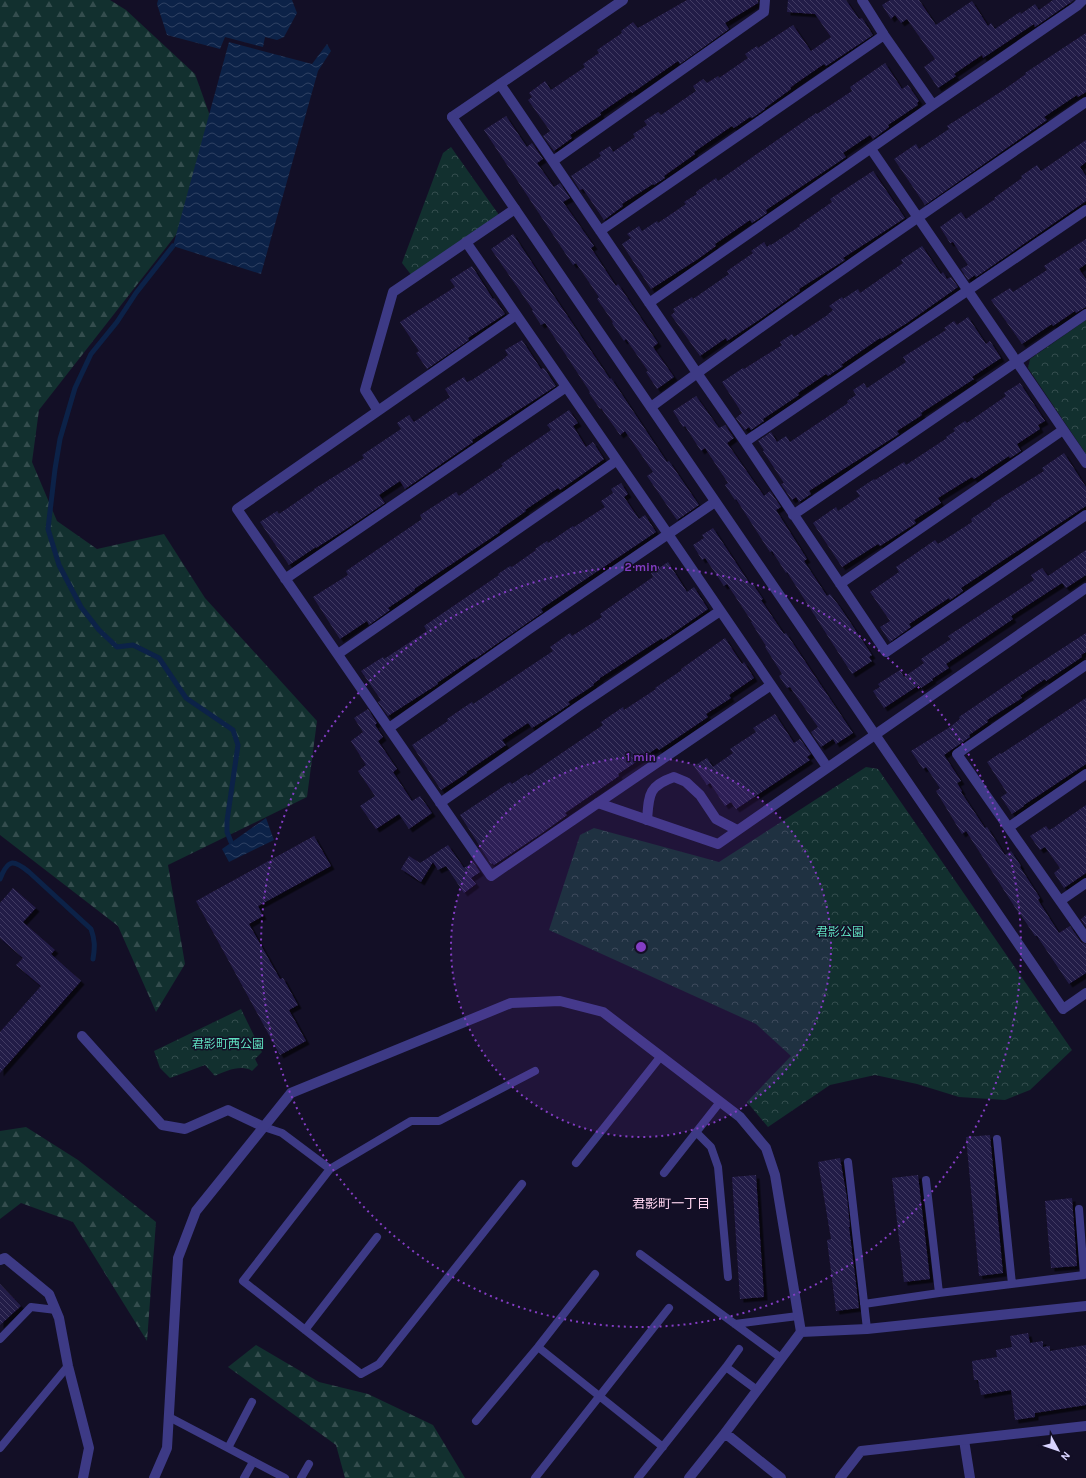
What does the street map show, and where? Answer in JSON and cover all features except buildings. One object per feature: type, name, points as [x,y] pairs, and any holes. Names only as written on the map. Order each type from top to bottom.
[{"type":"street","points":[[623,0],[452,118],[1063,1009],[1086,993]]},
{"type":"street","points":[[553,161],[764,12],[766,0]]},
{"type":"street","points":[[862,0],[884,35],[933,105]]},
{"type":"street","points":[[649,303],[1077,6],[1083,0]]},
{"type":"street","points":[[600,231],[884,35]]},
{"type":"street","points":[[500,84],[745,442],[886,652],[1086,515]]},
{"type":"street","points":[[651,407],[918,218],[1086,102]]},
{"type":"street","points":[[871,149],[1016,363],[1086,463]]},
{"type":"street","points":[[378,411],[365,390],[393,292],[515,210]]},
{"type":"street","points":[[745,442],[1086,210]]},
{"type":"street","points":[[466,242],[827,767]]},
{"type":"street","points":[[793,515],[1086,314]]},
{"type":"street","points":[[516,315],[237,509],[491,876],[771,685]]},
{"type":"street","points":[[285,578],[566,387]]},
{"type":"street","points":[[840,584],[1063,430]]},
{"type":"street","points":[[338,654],[616,461]]},
{"type":"street","points":[[389,728],[715,502]]},
{"type":"street","points":[[598,802],[718,844],[1086,588]]},
{"type":"street","points":[[440,803],[579,706],[720,611]]},
{"type":"street","points":[[1086,665],[957,754],[1086,938]]},
{"type":"street","points":[[1009,827],[1086,774]]},
{"type":"street","points":[[647,820],[649,796],[660,782],[674,777],[686,782],[700,795],[716,819],[737,830]]},
{"type":"street","points":[[1060,901],[1086,883]]},
{"type":"street","points":[[154,1478],[167,1448],[178,1258],[196,1211],[291,1093],[511,1003],[560,1001],[604,1012],[740,1117],[766,1148],[775,1175],[801,1332],[689,1478]]},
{"type":"street","points":[[82,1036],[162,1125],[185,1128],[228,1110],[264,1127]]},
{"type":"street","points":[[0,1260],[5,1258],[49,1294],[56,1310],[59,1318],[68,1366],[89,1448],[83,1478]]},
{"type":"street","points":[[801,1332],[867,1329],[1086,1306]]},
{"type":"street","points":[[840,1478],[861,1451],[1086,1426]]},
{"type":"street","points":[[725,1433],[781,1478]]},
{"type":"street","points":[[964,1440],[970,1478]]},
{"type":"lane","points":[[576,1162],[661,1056]]},
{"type":"lane","points":[[522,1184],[379,1364],[361,1374],[243,1281],[330,1169],[411,1121],[439,1122],[535,1071]]},
{"type":"lane","points":[[664,1173],[720,1102]]},
{"type":"lane","points":[[264,1127],[282,1133],[330,1169]]},
{"type":"lane","points":[[696,1132],[711,1147],[718,1167],[728,1278]]},
{"type":"lane","points":[[997,1139],[1012,1284]]},
{"type":"lane","points":[[848,1162],[867,1329]]},
{"type":"lane","points":[[926,1180],[938,1293]]},
{"type":"lane","points":[[864,1304],[938,1293],[1084,1275],[1079,1209]]},
{"type":"lane","points":[[305,1330],[377,1237]]},
{"type":"lane","points":[[640,1254],[781,1358]]},
{"type":"lane","points":[[476,1421],[538,1347],[595,1274]]},
{"type":"lane","points":[[0,1339],[31,1307],[56,1310]]},
{"type":"lane","points":[[535,1478],[669,1308]]},
{"type":"lane","points":[[735,1324],[798,1316]]},
{"type":"lane","points":[[538,1347],[663,1447]]},
{"type":"lane","points":[[638,1478],[739,1349]]},
{"type":"lane","points":[[0,1448],[68,1366]]},
{"type":"lane","points":[[726,1367],[757,1390]]},
{"type":"lane","points":[[228,1448],[252,1402]]},
{"type":"lane","points":[[169,1417],[285,1478]]},
{"type":"lane","points":[[244,1478],[254,1462]]},
{"type":"lane","points":[[301,1478],[309,1464]]},
{"type":"green space","points":[[0,0],[110,0],[126,10],[195,74],[214,127],[179,231],[39,410],[32,462],[57,521],[97,549],[164,534],[205,598],[317,721],[307,797],[168,865],[185,964],[156,1012],[118,926],[0,835]]},
{"type":"green space","points":[[451,147],[499,215],[412,276],[402,263],[443,153]]},
{"type":"green space","points":[[1086,320],[1086,454],[1028,368],[1030,359]]},
{"type":"green space","name":"君影公園","points":[[866,767],[878,769],[1072,1050],[1030,1090],[1005,1100],[959,1097],[917,1084],[875,1075],[830,1085],[768,1127],[747,1102],[791,1056],[756,1024],[549,930],[580,835],[594,828],[719,862]]},
{"type":"green space","name":"君影町西公園","points":[[241,1009],[262,1052],[255,1059],[258,1065],[252,1071],[239,1068],[228,1070],[215,1076],[205,1065],[170,1078],[160,1068],[154,1051]]},
{"type":"green space","points":[[26,1127],[78,1160],[156,1222],[147,1341],[73,1222],[21,1203],[0,1219],[0,1131]]},
{"type":"green space","points":[[256,1345],[319,1382],[368,1394],[433,1425],[465,1478],[345,1478],[336,1445],[228,1367]]},
{"type":"water","points":[[158,0],[292,0],[297,13],[284,37],[277,40],[265,37],[263,47],[225,37],[220,49],[167,35],[157,4]]},
{"type":"water","points":[[229,42],[312,64],[327,44],[331,51],[318,71],[261,274],[173,246]]},
{"type":"water","points":[[266,818],[274,840],[229,862],[222,849]]},
{"type":"waterway","points":[[173,246],[136,293],[117,322],[91,354],[75,388],[60,439],[48,529],[59,565],[81,607],[99,630],[117,647],[133,645],[159,658],[186,698],[233,730],[238,745],[227,821],[227,832],[231,842]]},
{"type":"waterway","points":[[0,879],[8,865],[12,863],[19,865],[29,872],[91,929],[94,944],[93,959]]},
{"type":"district","name":"君影町一丁目","points":[[671,1203]]}]
